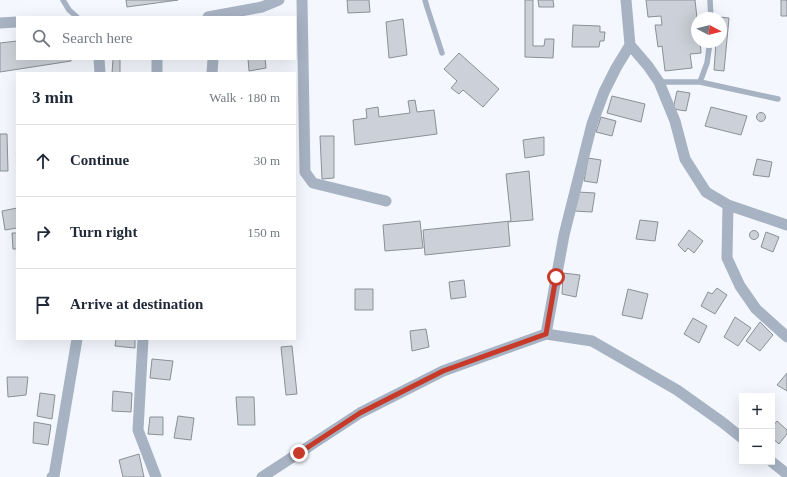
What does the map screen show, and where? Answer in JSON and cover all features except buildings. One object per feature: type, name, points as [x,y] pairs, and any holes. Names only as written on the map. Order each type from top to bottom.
[{"type":"street","points":[[218,16],[262,7],[279,0]]},
{"type":"street","points":[[302,0],[305,172],[314,183],[386,201]]},
{"type":"street","points":[[626,0],[630,45],[648,66],[659,82],[674,121],[685,159],[706,192],[728,205],[787,225]]},
{"type":"street","points":[[0,23],[16,22]]},
{"type":"street","points":[[546,334],[564,235],[592,124],[604,92],[630,45]]},
{"type":"street","points":[[99,60],[100,72]]},
{"type":"street","points":[[157,60],[157,72]]},
{"type":"street","points":[[212,72],[213,60]]},
{"type":"street","points":[[728,205],[727,258],[740,286],[756,309],[787,337]]},
{"type":"street","points":[[262,477],[360,413],[436,374],[546,334],[592,341],[677,390],[739,436]]},
{"type":"street","points":[[52,477],[54,476],[77,340]]},
{"type":"street","points":[[142,340],[138,430],[156,477]]},
{"type":"street","points":[[775,464],[787,474]]},
{"type":"lane","points":[[63,0],[69,10],[76,16]]},
{"type":"lane","points":[[425,0],[426,8],[442,53]]},
{"type":"lane","points":[[710,0],[711,12]]},
{"type":"lane","points":[[700,82],[707,63],[709,48]]},
{"type":"lane","points":[[659,82],[700,82],[778,98]]},
{"type":"route","points":[[299,453],[360,413],[443,371],[546,334],[556,277]]}]
